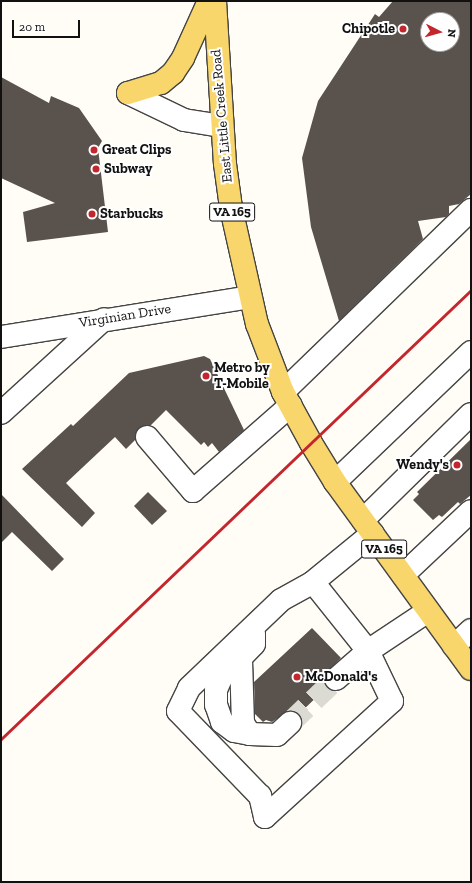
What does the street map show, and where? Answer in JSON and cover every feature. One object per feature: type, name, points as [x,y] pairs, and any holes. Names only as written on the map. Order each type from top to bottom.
[{"type":"main road","points":[[128,93],[161,83],[173,73],[183,58],[209,1]]},
{"type":"main road","name":"East Little Creek Road","points":[[215,1],[221,126],[231,208],[257,324],[287,399],[335,482],[471,669]]},
{"type":"street","points":[[128,93],[184,120],[221,126]]},
{"type":"street","points":[[147,437],[193,491],[287,399],[471,210]]},
{"type":"street","name":"Virginian Drive","points":[[1,337],[250,297]]},
{"type":"street","points":[[1,413],[104,320]]},
{"type":"street","points":[[335,482],[471,352]]},
{"type":"street","points":[[313,582],[368,652],[392,701],[265,817],[260,796],[178,712],[189,688],[281,600],[313,582],[368,527],[471,414]]},
{"type":"street","points":[[403,575],[471,511]]},
{"type":"street","points":[[336,679],[368,652],[428,611]]},
{"type":"street","points":[[254,625],[254,644],[241,660],[242,723],[250,734],[277,735],[290,723]]},
{"type":"street","points":[[454,646],[471,630]]},
{"type":"building","points":[[393,1],[471,1],[471,194],[459,204],[449,206],[449,214],[446,217],[418,221],[423,239],[339,321],[311,227],[302,158],[318,101],[375,14],[379,17]]},
{"type":"building","points":[[1,77],[49,103],[51,96],[79,108],[102,141],[98,148],[108,232],[27,242],[23,212],[55,203],[1,178]]},
{"type":"building","points":[[204,356],[210,359],[244,430],[219,452],[212,443],[208,447],[204,442],[201,445],[166,410],[151,425],[139,428],[135,440],[126,449],[115,437],[66,483],[95,513],[82,527],[22,469],[71,424],[73,426],[129,373]]},
{"type":"building","name":"Wendy's","points":[[471,439],[471,495],[460,504],[458,502],[442,517],[439,515],[433,520],[413,500],[419,494],[417,492]]},
{"type":"building","points":[[148,492],[167,511],[152,525],[134,506]]},
{"type":"building","points":[[1,494],[64,559],[52,571],[12,532],[1,543]]},
{"type":"building","name":"McDonald's","points":[[312,628],[341,658],[324,675],[327,687],[299,714],[288,711],[272,722],[266,720],[263,722],[255,714],[254,682]]},
{"type":"tunnel","points":[[290,723],[336,679]]},
{"type":"railway","points":[[1,739],[471,290]]},
{"type":"place","name":"Chipotle","points":[[403,29]]},
{"type":"place","name":"Great Clips","points":[[94,150]]},
{"type":"place","name":"Subway","points":[[96,169]]},
{"type":"place","name":"Starbucks","points":[[92,214]]},
{"type":"place","name":"Metro by T-Mobile","points":[[206,376]]},
{"type":"place","name":"Wendy's","points":[[457,465]]},
{"type":"place","name":"McDonald's","points":[[297,677]]}]
